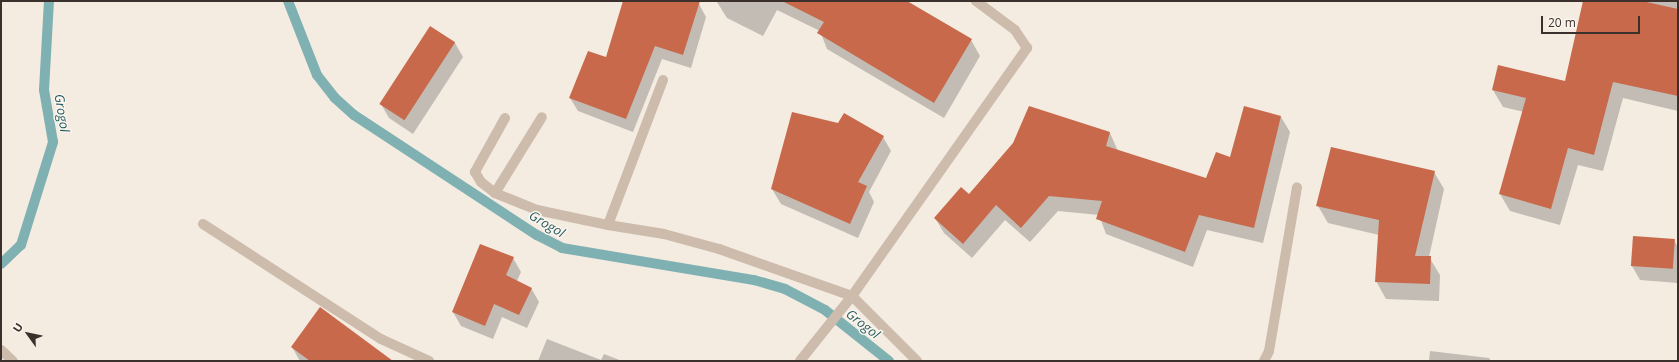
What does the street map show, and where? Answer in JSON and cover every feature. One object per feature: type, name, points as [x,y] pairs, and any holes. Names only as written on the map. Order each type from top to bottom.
[{"type":"street","points":[[800,361],[838,310],[852,296],[1027,48],[1015,30],[976,1]]},
{"type":"street","points":[[608,225],[663,80]]},
{"type":"street","points":[[494,193],[542,117]]},
{"type":"street","points":[[505,118],[475,172],[494,193],[537,210],[608,225],[664,234],[719,249],[852,296],[917,361]]},
{"type":"street","points":[[1264,361],[1269,351],[1297,187]]},
{"type":"street","points":[[203,224],[381,339],[429,361]]},
{"type":"street","points":[[1,350],[13,361]]},
{"type":"building","points":[[623,1],[700,1],[683,55],[655,46],[626,119],[569,98],[588,51],[606,57]]},
{"type":"building","points":[[782,1],[907,1],[972,39],[934,103],[817,33],[824,22]]},
{"type":"building","points":[[1583,1],[1642,1],[1678,9],[1678,96],[1613,82],[1594,155],[1568,148],[1551,209],[1499,194],[1526,98],[1492,90],[1498,65],[1565,81]]},
{"type":"building","points":[[430,26],[455,42],[405,120],[379,104]]},
{"type":"building","points":[[1029,106],[1110,132],[1106,146],[1206,178],[1216,152],[1230,157],[1244,106],[1281,116],[1254,228],[1199,215],[1185,252],[1096,219],[1102,201],[1049,196],[1021,228],[996,205],[963,244],[934,218],[961,187],[969,194],[1013,143]]},
{"type":"building","points":[[792,112],[838,123],[844,113],[884,136],[858,182],[867,186],[850,224],[771,189]]},
{"type":"building","points":[[1331,147],[1435,171],[1415,256],[1431,256],[1430,284],[1375,282],[1379,220],[1316,206]]},
{"type":"building","points":[[1633,236],[1675,239],[1673,269],[1631,266]]},
{"type":"building","points":[[480,244],[514,257],[506,275],[532,288],[519,315],[494,304],[485,326],[452,312]]},
{"type":"building","points":[[320,307],[393,361],[310,361],[291,347]]},
{"type":"waterway","name":"Grogol","points":[[1,264],[21,245],[53,142],[44,90],[49,1]]},
{"type":"waterway","name":"Grogol","points":[[288,1],[317,75],[335,98],[354,115],[537,235],[562,248],[754,280],[785,289],[825,310],[889,361]]}]
